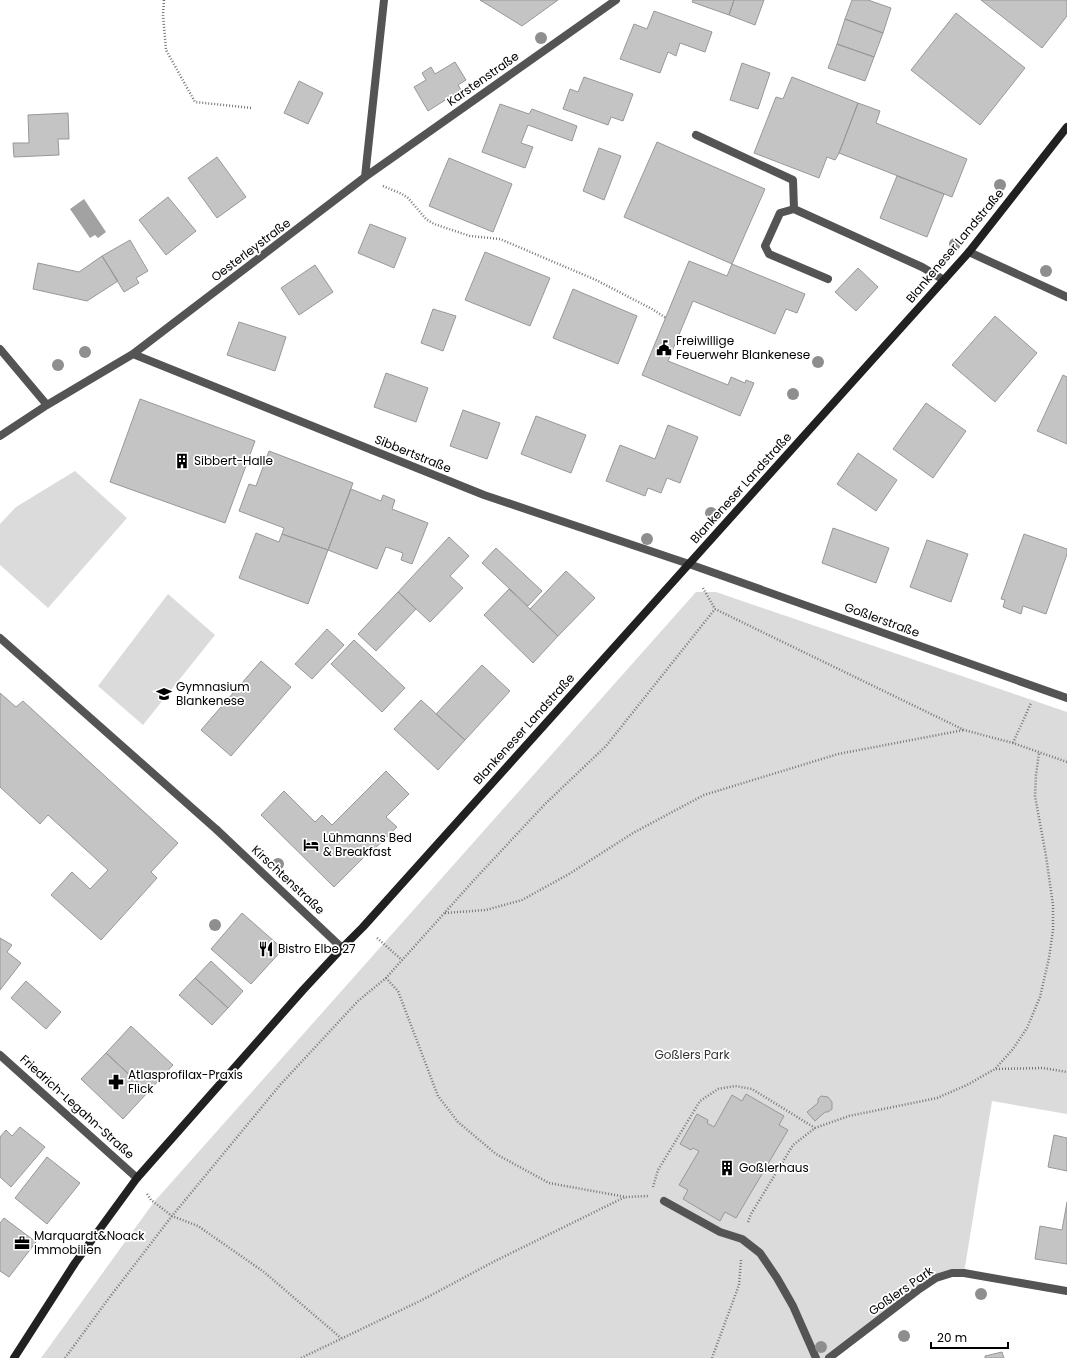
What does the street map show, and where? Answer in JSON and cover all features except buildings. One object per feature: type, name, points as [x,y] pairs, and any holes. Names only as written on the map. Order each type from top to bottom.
[{"type":"main road","name":"Blankeneser Landstraße","points":[[14,1358],[75,1263],[137,1178],[303,990],[364,927],[944,280],[1067,127]]},
{"type":"street","points":[[365,177],[384,0]]},
{"type":"street","name":"Karstenstraße","points":[[365,177],[616,0]]},
{"type":"street","points":[[696,134],[792,180],[794,209]]},
{"type":"street","name":"Oesterleystraße","points":[[0,436],[47,405],[133,354],[365,177]]},
{"type":"street","points":[[828,279],[769,254],[765,246],[780,213],[794,209],[922,267],[944,280]]},
{"type":"street","points":[[968,252],[1067,297]]},
{"type":"street","points":[[0,349],[47,405]]},
{"type":"street","name":"Sibbertstraße","points":[[133,354],[484,495],[689,564]]},
{"type":"street","name":"Goßlerstraße","points":[[689,564],[1067,698]]},
{"type":"street","name":"Kirschtenstraße","points":[[0,638],[217,830],[342,948]]},
{"type":"street","name":"Friedrich-Legahn-Straße","points":[[0,1054],[137,1178]]},
{"type":"street","points":[[664,1201],[720,1232],[742,1239],[760,1253],[777,1278],[793,1306],[816,1358]]},
{"type":"street","name":"Goßlers Park","points":[[829,1358],[918,1290],[936,1278],[952,1273],[964,1273],[1067,1291]]},
{"type":"path","points":[[164,0],[163,15],[166,50],[195,102],[252,108]]},
{"type":"path","points":[[365,177],[408,198],[426,219],[434,224],[470,236],[500,239],[596,280],[652,309],[666,318]]},
{"type":"path","points":[[65,1358],[172,1216],[280,1085],[358,1001],[386,978],[545,804],[606,746],[715,610],[964,730],[1013,743],[1067,762]]},
{"type":"path","points":[[1013,743],[1038,688]]},
{"type":"path","points":[[445,913],[486,910],[522,900],[569,874],[634,833],[704,795],[838,754],[964,730]]},
{"type":"path","points":[[712,1358],[740,1285],[742,1239],[751,1214],[793,1145],[815,1128],[849,1116],[937,1098],[966,1085],[995,1069],[1013,1049],[1027,1028],[1040,997],[1049,958],[1053,930],[1053,905],[1035,796],[1039,753]]},
{"type":"path","points":[[364,927],[402,960]]},
{"type":"path","points":[[386,978],[398,991],[438,1096],[458,1122],[496,1154],[550,1183],[626,1197],[650,1196],[658,1170],[700,1101],[718,1089],[736,1086],[752,1089],[815,1128]]},
{"type":"path","points":[[995,1069],[1043,1068],[1067,1072]]},
{"type":"path","points":[[301,1358],[422,1300],[493,1262],[626,1197]]},
{"type":"path","points":[[151,1200],[172,1216],[198,1226],[264,1272],[341,1338]]},
{"type":"green space","points":[[75,471],[127,518],[48,608],[0,565],[0,524],[16,507]]},
{"type":"green space","name":"Goßlers Park","points":[[696,592],[716,592],[1067,712],[1067,1114],[992,1101],[964,1273],[936,1278],[829,1358],[41,1358],[154,1202]]},
{"type":"green space","points":[[168,594],[215,635],[143,725],[98,686]]},
{"type":"shaded area","points":[[84,199],[106,232],[98,238],[95,235],[90,238],[70,209]]},
{"type":"place","name":"Freiwillige Feuerwehr Blankenese","points":[[664,348]]},
{"type":"place","name":"Sibbert-Halle","points":[[182,461]]},
{"type":"place","name":"Gymnasium Blankenese","points":[[164,694]]},
{"type":"place","name":"Lühmanns Bed & Breakfast","points":[[311,845]]},
{"type":"place","name":"Bistro Elbe 27","points":[[266,949]]},
{"type":"place","name":"Atlasprofilax-Praxis Flick","points":[[116,1082]]},
{"type":"place","name":"Goßlerhaus","points":[[727,1168]]},
{"type":"place","name":"Marquardt&Noack Immobilien","points":[[22,1243]]}]
